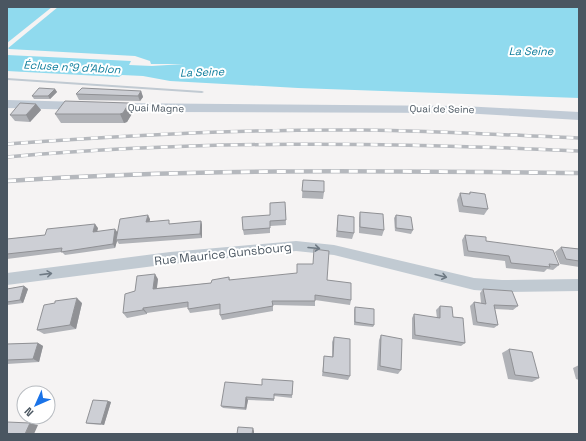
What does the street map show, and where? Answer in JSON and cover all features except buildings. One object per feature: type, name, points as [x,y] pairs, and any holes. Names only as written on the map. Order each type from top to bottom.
[{"type":"main road","name":"Quai Magne","points":[[7,104],[128,108],[305,109]]},
{"type":"main road","name":"Quai de Seine","points":[[305,109],[467,109],[579,116]]},
{"type":"street","name":"Rue Maurice Gunsbourg","points":[[7,279],[170,258],[296,246],[334,250],[474,284],[502,286],[579,285]]},
{"type":"lane","points":[[7,79],[202,92]]},
{"type":"water","name":"La Seine","points":[[7,7],[579,7],[579,98],[298,88],[170,81],[143,76],[122,75],[119,77],[7,71],[7,55],[131,61],[129,65],[152,66],[184,64],[151,64],[150,61],[135,56],[9,49],[7,47]]},
{"type":"pier","points":[[52,7],[58,7],[7,49],[7,43]]},
{"type":"railway","points":[[7,144],[186,133],[275,130],[418,131],[579,138]]},
{"type":"railway","points":[[7,157],[79,151],[221,145],[293,144],[364,144],[579,151]]},
{"type":"railway","points":[[7,181],[150,174],[293,171],[579,173]]},
{"type":"water label","name":"Écluse n°9 d'Ablon","points":[[72,67]]}]
